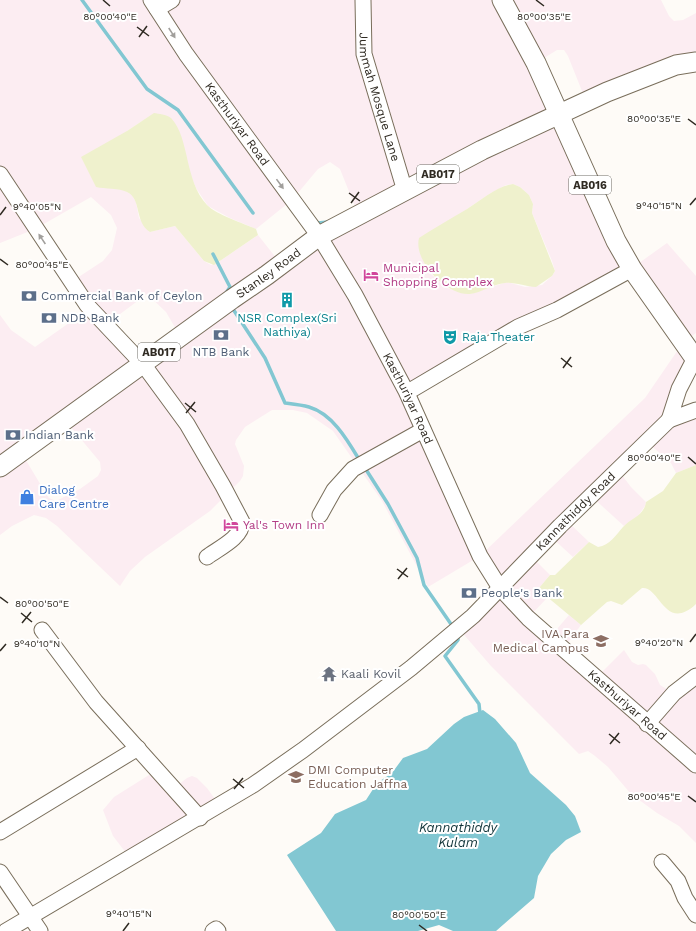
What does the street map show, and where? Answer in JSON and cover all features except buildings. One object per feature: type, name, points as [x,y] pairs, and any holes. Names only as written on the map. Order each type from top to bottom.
[{"type":"main road","name":"AB016","points":[[502,0],[536,63],[616,241],[632,268],[695,359]]},
{"type":"main road","name":"AB017","points":[[558,114],[586,101],[669,68],[696,62]]},
{"type":"main road","name":"Stanley Road","points":[[0,467],[140,360],[319,236],[482,150],[558,114]]},
{"type":"street","points":[[154,5],[172,0]]},
{"type":"street","name":"Jummah Mosque Lane","points":[[363,0],[364,54],[405,191]]},
{"type":"street","name":"Kasthuriyar Road","points":[[154,5],[186,54],[319,236],[355,295],[423,430],[480,556],[500,588],[528,618],[647,724],[696,765]]},
{"type":"street","points":[[0,174],[87,305],[140,360],[187,424],[223,486],[242,522],[242,529],[238,534],[207,557]]},
{"type":"street","points":[[413,389],[518,327],[556,310],[632,268]]},
{"type":"street","points":[[669,420],[679,389],[695,359]]},
{"type":"street","points":[[669,420],[696,410]]},
{"type":"street","name":"Kannathiddy Road","points":[[6,931],[200,818],[253,785],[303,750],[400,677],[453,634],[560,526],[669,420]]},
{"type":"street","points":[[320,514],[334,490],[353,469],[423,430]]},
{"type":"street","points":[[42,630],[96,702],[200,818]]},
{"type":"street","points":[[647,724],[674,693],[696,676]]},
{"type":"street","points":[[0,832],[138,748]]},
{"type":"street","points":[[662,862],[678,881],[685,898],[696,915]]},
{"type":"street","points":[[0,872],[40,931]]},
{"type":"street","points":[[213,931],[216,929],[218,931]]},
{"type":"shaded area","points":[[0,0],[661,0],[669,16],[674,21],[683,20],[696,13],[696,62],[586,101],[568,56],[564,50],[557,50],[536,63],[632,268],[667,243],[696,276],[696,333],[684,342],[695,358],[669,420],[696,410],[696,465],[676,473],[671,463],[647,442],[618,470],[631,487],[646,502],[645,506],[638,516],[624,526],[591,496],[566,520],[589,542],[573,557],[550,536],[531,556],[550,575],[539,588],[547,598],[528,618],[550,637],[569,615],[581,625],[563,649],[596,678],[624,650],[632,662],[638,665],[646,665],[655,674],[660,685],[670,691],[696,676],[696,843],[679,826],[657,813],[631,794],[608,767],[595,756],[588,751],[579,754],[491,666],[459,629],[500,588],[480,556],[428,587],[382,501],[333,431],[307,413],[293,410],[272,410],[245,427],[235,444],[244,466],[243,476],[240,481],[210,511],[145,557],[130,571],[120,586],[57,526],[46,518],[34,515],[12,526],[0,535],[0,315],[11,330],[35,347],[76,318],[87,305],[71,282],[103,261],[112,250],[117,228],[111,215],[91,197],[35,229],[0,243]],"holes":[[[142,121],[179,132],[189,171],[196,188],[208,206],[230,218],[256,229],[292,200],[318,169],[330,162],[340,169],[358,214],[277,259],[258,235],[217,263],[211,265],[204,261],[175,226],[150,232],[139,218],[136,202],[132,195],[126,191],[127,131]],[[513,184],[520,187],[529,195],[533,204],[532,213],[555,271],[552,276],[542,285],[525,287],[507,282],[470,294],[447,288],[431,274],[419,248],[467,209],[506,185]],[[632,269],[684,341],[645,398],[480,556],[413,389]],[[147,294],[166,312],[180,336],[144,364],[108,323]],[[65,420],[100,462],[101,470],[98,476],[80,489],[56,501],[49,498],[21,452]]]},
{"type":"shaded area","points":[[157,770],[174,788],[187,778],[192,776],[197,778],[207,788],[220,806],[130,858],[113,836],[103,810],[114,797]]},
{"type":"green space","points":[[154,113],[162,114],[171,118],[177,126],[185,148],[194,184],[207,205],[211,209],[223,215],[256,229],[258,235],[214,265],[204,261],[175,226],[150,232],[145,228],[132,195],[120,190],[96,187],[81,157],[127,131]]},
{"type":"green space","points":[[513,184],[520,187],[529,195],[533,204],[532,213],[555,271],[552,276],[536,287],[505,283],[470,294],[461,293],[451,289],[442,283],[426,266],[421,257],[419,238],[494,191]]},
{"type":"green space","points":[[696,465],[696,604],[686,612],[677,613],[670,611],[648,589],[642,588],[622,605],[611,601],[607,602],[581,625],[540,591],[539,588],[550,575],[555,575],[589,542],[598,547],[609,542],[626,524],[643,511],[646,502],[663,491],[676,473]]},
{"type":"water","name":"Kannathiddy Kulam","points":[[483,710],[495,719],[516,743],[530,773],[566,805],[575,816],[581,832],[566,840],[551,854],[538,876],[534,898],[496,931],[453,931],[439,925],[418,931],[336,931],[287,855],[321,833],[335,814],[366,800],[377,783],[392,773],[403,758],[427,749],[454,724],[464,717]]},
{"type":"waterway","points":[[82,0],[147,89],[178,110],[253,213]]},
{"type":"waterway","points":[[316,221],[318,223],[328,222]]},
{"type":"waterway","points":[[213,254],[230,287],[226,293]]},
{"type":"waterway","points":[[231,306],[265,358],[285,403],[309,407],[318,411],[333,422],[360,461]]},
{"type":"waterway","points":[[365,468],[388,504],[417,558],[424,585],[453,627]]},
{"type":"waterway","points":[[458,635],[458,640],[445,656],[479,704],[480,714]]},
{"type":"place","name":"Municipal Shopping Complex","points":[[371,275]]},
{"type":"place","name":"Commercial Bank of Ceylon","points":[[29,296]]},
{"type":"place","name":"NSR Complex(Sri Nathiya)","points":[[287,300]]},
{"type":"place","name":"NDB Bank","points":[[49,318]]},
{"type":"place","name":"NTB Bank","points":[[221,335]]},
{"type":"place","name":"Raja Theater","points":[[450,337]]},
{"type":"place","name":"Indian Bank","points":[[13,435]]},
{"type":"place","name":"Dialog Care Centre","points":[[27,497]]},
{"type":"place","name":"Yal's Town Inn","points":[[231,525]]},
{"type":"place","name":"People's Bank","points":[[469,593]]},
{"type":"place","name":"IVA Para Medical Campus","points":[[601,641]]},
{"type":"place","name":"Kaali Kovil","points":[[329,674]]},
{"type":"place","name":"DMI Computer Education Jaffna","points":[[296,777]]}]
